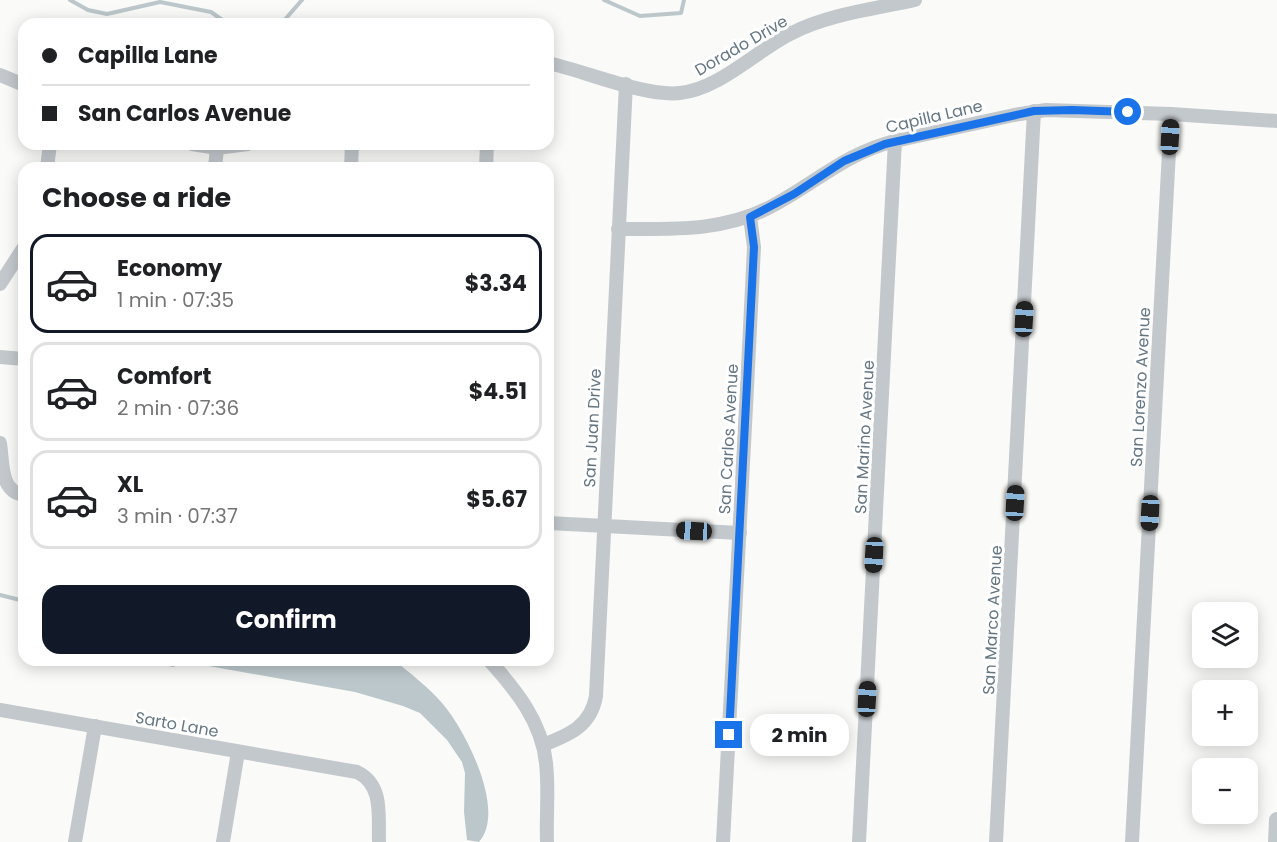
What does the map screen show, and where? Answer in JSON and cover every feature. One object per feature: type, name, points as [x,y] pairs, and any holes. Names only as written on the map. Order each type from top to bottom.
[{"type":"street","name":"Dorado Drive","points":[[554,65],[666,93],[693,91],[715,81],[776,41],[804,27],[915,0]]},
{"type":"street","points":[[0,75],[18,82]]},
{"type":"street","name":"San Juan Drive","points":[[543,746],[578,729],[589,718],[595,706],[597,691],[626,84]]},
{"type":"street","name":"Capilla Lane","points":[[618,229],[693,228],[750,217],[794,194],[844,161],[873,147],[1034,111],[1072,110],[1171,114],[1277,121]]},
{"type":"street","name":"San Marco Avenue","points":[[996,842],[1034,111]]},
{"type":"street","name":"San Lorenzo Avenue","points":[[1132,842],[1171,114]]},
{"type":"street","name":"San Marino Avenue","points":[[859,842],[895,141]]},
{"type":"street","name":"San Carlos Avenue","points":[[723,842],[754,247],[750,217]]},
{"type":"street","points":[[0,284],[18,256]]},
{"type":"street","points":[[0,357],[18,358]]},
{"type":"street","points":[[0,443],[5,480],[17,493]]},
{"type":"street","points":[[554,523],[740,533]]},
{"type":"street","points":[[494,666],[525,704],[543,746],[547,775],[547,842]]},
{"type":"street","name":"Sarto Lane","points":[[0,710],[348,771],[364,776],[374,786],[378,796],[379,842]]},
{"type":"street","points":[[75,842],[95,726]]},
{"type":"street","points":[[223,842],[238,752]]},
{"type":"street","points":[[1276,842],[1277,820]]},
{"type":"shaded area","points":[[209,666],[402,666],[442,703],[471,750],[486,791],[488,811],[486,828],[479,842],[467,840],[464,812],[465,773],[462,762],[447,740],[420,713],[355,692]]},
{"type":"waterway","points":[[70,0],[88,10],[107,14],[160,2],[211,12],[220,18]]},
{"type":"waterway","points":[[286,18],[302,0]]},
{"type":"waterway","points":[[604,0],[640,16],[681,13],[684,0]]},
{"type":"waterway","points":[[0,595],[18,600]]},
{"type":"route","points":[[729,735],[754,247],[750,217],[794,194],[834,166],[873,147],[1034,111],[1128,112]]}]
